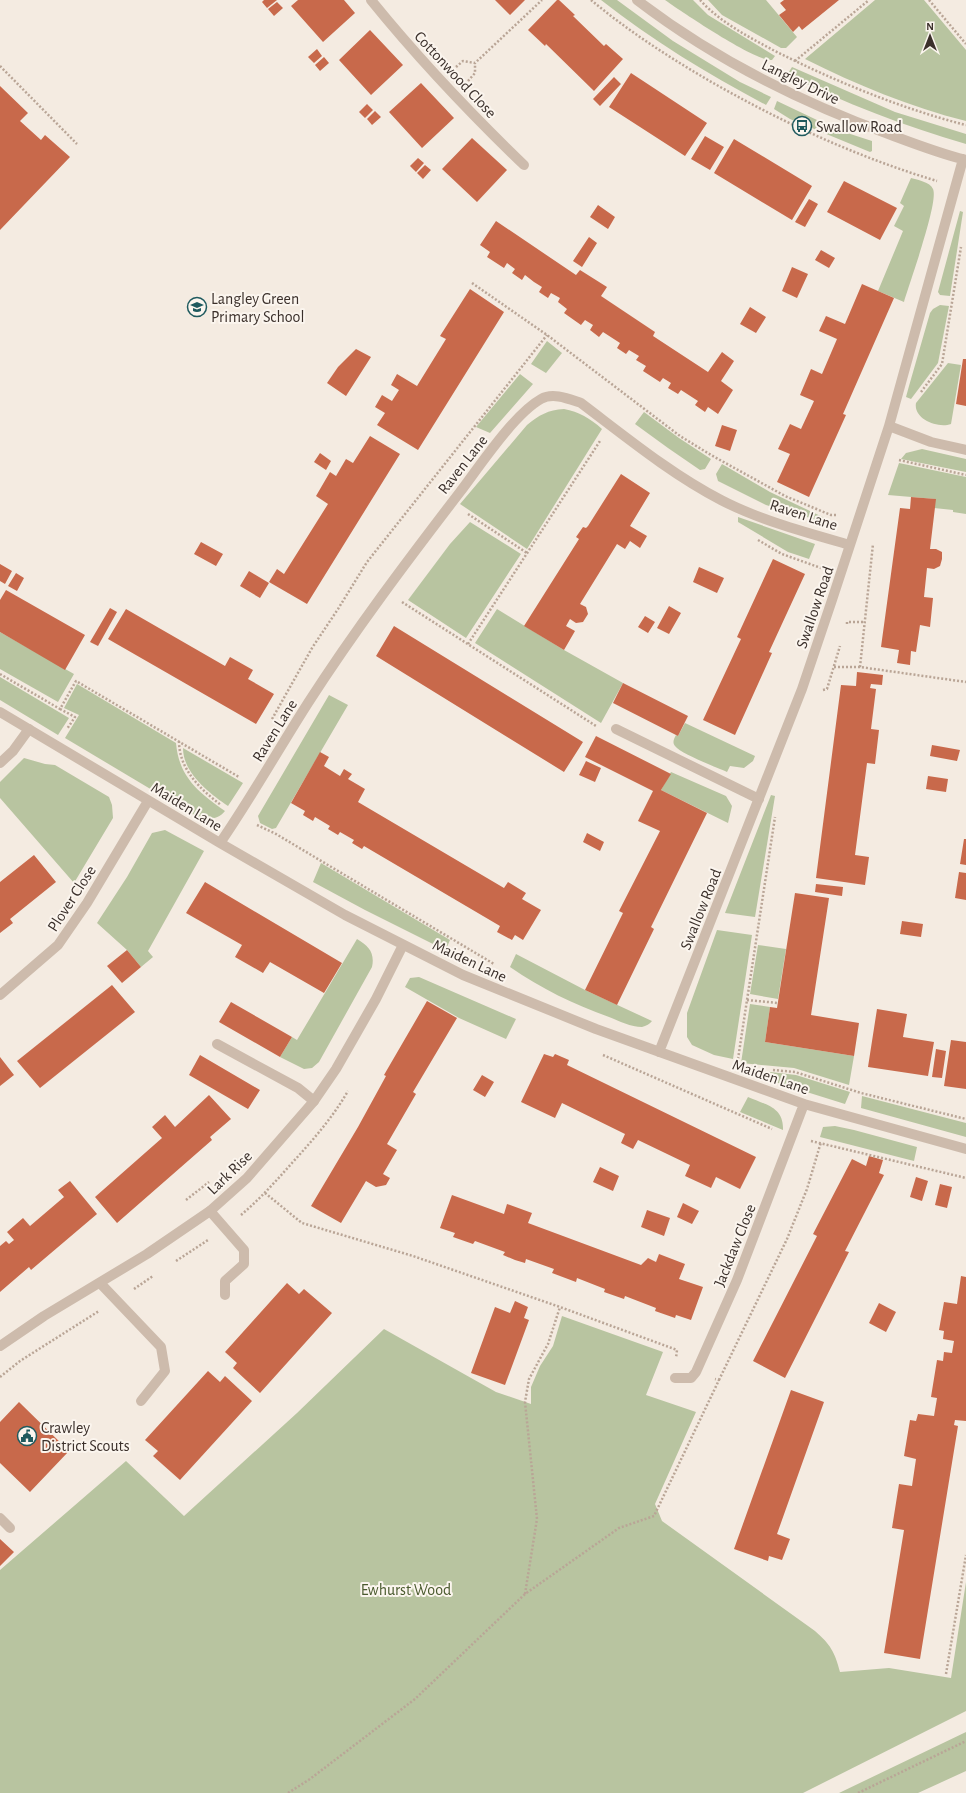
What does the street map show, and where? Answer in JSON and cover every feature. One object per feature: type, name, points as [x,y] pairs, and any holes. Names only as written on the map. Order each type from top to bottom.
[{"type":"street","name":"Cottonwood Close","points":[[371,0],[398,33],[474,117],[524,165]]},
{"type":"street","name":"Langley Drive","points":[[637,0],[676,29],[722,58],[780,89],[840,117],[965,160]]},
{"type":"street","name":"Swallow Road","points":[[659,1052],[802,689],[889,426],[965,160]]},
{"type":"street","name":"Raven Lane","points":[[220,844],[308,703],[385,591],[491,450],[526,409],[542,398],[563,396],[581,403],[685,480],[722,501],[780,524],[850,545]]},
{"type":"street","points":[[889,426],[931,442],[966,450]]},
{"type":"street","name":"Maiden Lane","points":[[0,712],[220,844],[345,915],[464,975],[528,1002],[659,1052],[804,1104],[966,1149]]},
{"type":"street","points":[[0,763],[13,751],[29,729]]},
{"type":"street","points":[[616,729],[759,799]]},
{"type":"street","name":"Plover Close","points":[[0,995],[58,945],[88,903],[148,801]]},
{"type":"street","name":"Lark Rise","points":[[0,1346],[44,1316],[100,1283],[210,1211],[247,1178],[314,1101],[357,1035],[402,945]]},
{"type":"street","points":[[217,1044],[298,1088],[314,1101]]},
{"type":"street","name":"Jackdaw Close","points":[[696,1372],[737,1280],[804,1104]]},
{"type":"street","points":[[210,1211],[244,1250],[244,1264],[225,1282],[224,1295]]},
{"type":"street","points":[[100,1283],[161,1348],[165,1371],[140,1401]]},
{"type":"street","points":[[675,1378],[691,1378],[696,1372]]},
{"type":"street","points":[[0,1518],[10,1528]]},
{"type":"path","points":[[441,81],[462,61],[475,63],[542,0]]},
{"type":"path","points":[[700,0],[724,21],[758,42],[795,61],[908,108],[966,125]]},
{"type":"path","points":[[795,61],[869,0]]},
{"type":"path","points":[[930,0],[966,44]]},
{"type":"path","points":[[0,66],[77,144]]},
{"type":"path","points":[[920,394],[942,364],[962,243]]},
{"type":"path","points":[[472,283],[546,335],[673,431],[711,455],[785,496],[831,515],[859,516]]},
{"type":"path","points":[[270,722],[312,648],[367,562],[546,335]]},
{"type":"path","points":[[468,644],[610,425]]},
{"type":"path","points":[[879,455],[966,475]]},
{"type":"path","points":[[451,503],[527,553]]},
{"type":"path","points":[[860,667],[874,538]]},
{"type":"path","points":[[385,591],[600,728],[616,729]]},
{"type":"path","points":[[834,667],[860,667],[966,682]]},
{"type":"path","points":[[0,674],[60,708],[76,681],[256,787]]},
{"type":"path","points":[[179,741],[181,758],[196,784],[211,797],[238,816],[276,834],[498,966]]},
{"type":"path","points":[[737,1066],[775,813]]},
{"type":"path","points":[[747,1000],[778,1003]]},
{"type":"path","points":[[766,1069],[795,1072],[861,1093],[966,1119]]},
{"type":"path","points":[[288,1793],[310,1779],[415,1699],[525,1594],[619,1528],[654,1516],[787,1239],[807,1189],[821,1142]]},
{"type":"path","points":[[247,1178],[302,1223],[412,1256],[677,1350],[675,1378]]},
{"type":"path","points":[[182,1204],[210,1181]]},
{"type":"path","points":[[525,1594],[537,1519],[525,1402],[529,1379],[548,1344],[560,1308]]},
{"type":"path","points":[[696,1372],[719,1380]]},
{"type":"path","points":[[946,1674],[966,1555]]},
{"type":"path","points":[[858,1793],[966,1741]]},
{"type":"green space","points":[[601,0],[617,0],[673,41],[740,82],[771,97],[766,105],[723,81],[661,43]]},
{"type":"green space","points":[[665,0],[693,0],[708,15],[775,56],[772,60],[751,53],[719,35]]},
{"type":"green space","points":[[708,0],[766,0],[797,37],[786,48],[781,48],[722,15]]},
{"type":"green space","points":[[875,0],[924,0],[966,50],[966,121],[904,102],[844,78],[805,59]]},
{"type":"green space","points":[[792,67],[895,112],[966,134],[966,144],[897,122],[831,95],[787,75]]},
{"type":"green space","points":[[777,101],[838,130],[872,141],[872,151],[870,152],[790,119],[774,109]]},
{"type":"green space","points":[[911,178],[929,185],[933,189],[934,197],[923,244],[904,302],[878,291],[903,231],[894,226],[904,206],[900,203]]},
{"type":"green space","points":[[960,211],[963,212],[950,296],[940,295],[938,292]]},
{"type":"green space","points":[[940,305],[949,306],[938,363],[911,399],[906,397],[930,313],[933,309]]},
{"type":"green space","points":[[547,341],[562,353],[546,373],[531,364]]},
{"type":"green space","points":[[948,363],[961,365],[951,424],[933,424],[918,414],[916,403]]},
{"type":"green space","points":[[520,374],[533,384],[490,433],[476,427]]},
{"type":"green space","points":[[564,409],[584,416],[602,429],[527,549],[460,504],[527,425],[544,414]]},
{"type":"green space","points":[[644,412],[711,459],[705,469],[700,470],[635,424]]},
{"type":"green space","points":[[922,449],[966,459],[966,472],[901,459],[906,453]]},
{"type":"green space","points":[[899,463],[966,477],[966,514],[953,512],[953,510],[934,508],[935,499],[888,495]]},
{"type":"green space","points":[[722,464],[770,492],[829,520],[827,523],[766,505],[718,481],[716,474]]},
{"type":"green space","points":[[738,517],[815,544],[809,559],[788,552],[738,522]]},
{"type":"green space","points":[[470,522],[521,554],[466,638],[408,600],[450,544]]},
{"type":"green space","points":[[497,609],[564,650],[623,683],[601,723],[475,643]]},
{"type":"green space","points":[[0,632],[74,674],[58,702],[0,669]]},
{"type":"green space","points":[[0,677],[69,718],[58,735],[0,700]]},
{"type":"green space","points":[[77,684],[176,743],[181,765],[192,783],[206,797],[225,811],[220,816],[210,819],[199,818],[65,738],[79,715],[64,708]]},
{"type":"green space","points":[[329,695],[348,705],[276,828],[272,829],[260,823],[258,816]]},
{"type":"green space","points":[[685,723],[755,756],[753,761],[744,768],[730,766],[727,772],[684,753],[674,745],[673,742],[676,735],[678,736]]},
{"type":"green space","points":[[183,748],[243,783],[228,806],[198,782],[187,766]]},
{"type":"green space","points":[[24,758],[45,764],[55,765],[109,797],[112,805],[113,818],[74,883],[0,798],[0,782]]},
{"type":"green space","points":[[671,772],[726,796],[732,806],[728,823],[661,790]]},
{"type":"green space","points":[[771,795],[775,796],[755,917],[725,913]]},
{"type":"green space","points":[[165,830],[204,851],[148,951],[153,957],[141,967],[127,950],[97,923],[127,877],[152,833]]},
{"type":"green space","points":[[321,863],[450,940],[447,947],[443,949],[313,882]]},
{"type":"green space","points":[[717,930],[752,935],[733,1059],[714,1055],[692,1045],[687,1037],[687,1013]]},
{"type":"green space","points":[[357,939],[365,944],[370,950],[373,958],[372,967],[319,1062],[312,1068],[304,1069],[280,1057],[292,1037],[297,1040]]},
{"type":"green space","points":[[758,945],[786,949],[778,999],[750,994]]},
{"type":"green space","points":[[516,954],[585,990],[652,1021],[648,1025],[642,1027],[629,1025],[583,1007],[558,995],[510,967]]},
{"type":"green space","points":[[419,977],[516,1019],[506,1039],[459,1018],[405,987],[410,978]]},
{"type":"green space","points":[[750,1004],[770,1007],[765,1042],[854,1056],[849,1085],[794,1068],[741,1063]]},
{"type":"green space","points":[[762,1071],[796,1075],[850,1092],[845,1104],[759,1077]]},
{"type":"green space","points":[[862,1096],[966,1123],[966,1137],[861,1108]]},
{"type":"green space","points":[[748,1097],[773,1108],[783,1122],[783,1130],[740,1112]]},
{"type":"green space","points":[[835,1126],[917,1147],[914,1161],[820,1137],[823,1127]]},
{"type":"green space","name":"Ewhurst Wood","points":[[562,1316],[663,1352],[646,1395],[696,1412],[655,1504],[662,1521],[815,1631],[825,1640],[831,1649],[840,1672],[889,1668],[951,1678],[966,1582],[966,1711],[803,1793],[0,1793],[0,1570],[126,1461],[184,1516],[297,1413],[384,1329],[496,1392],[531,1404],[531,1387],[540,1366],[553,1346]]},
{"type":"green space","points":[[966,1732],[966,1771],[918,1793],[839,1793]]},
{"type":"building","points":[[264,0],[277,0],[267,8],[262,2]]},
{"type":"building","points":[[298,0],[344,0],[355,13],[323,42],[291,6]]},
{"type":"building","points":[[495,0],[525,0],[510,15]]},
{"type":"building","points":[[557,0],[559,0],[575,15],[573,16],[604,46],[606,44],[623,59],[594,91],[546,44],[545,46],[528,30]]},
{"type":"building","points":[[784,0],[839,0],[802,30],[799,26],[793,32],[779,15],[786,10],[780,3]]},
{"type":"building","points":[[277,2],[283,8],[274,16],[268,9]]},
{"type":"building","points":[[370,30],[403,65],[371,95],[339,60]]},
{"type":"building","points":[[317,49],[322,56],[314,63],[308,57]]},
{"type":"building","points":[[324,57],[329,63],[320,71],[315,65]]},
{"type":"building","points":[[631,73],[707,123],[685,156],[609,107]]},
{"type":"building","points":[[614,77],[621,84],[600,106],[593,99]]},
{"type":"building","points":[[421,83],[454,118],[422,148],[389,112]]},
{"type":"building","points":[[0,86],[28,113],[20,121],[41,140],[45,135],[70,157],[0,230]]},
{"type":"building","points":[[367,104],[373,110],[365,118],[359,112]]},
{"type":"building","points":[[375,111],[381,117],[372,125],[367,119]]},
{"type":"building","points":[[705,136],[724,147],[710,170],[691,159]]},
{"type":"building","points":[[472,138],[507,170],[477,202],[442,169]]},
{"type":"building","points":[[734,139],[812,186],[792,220],[714,173]]},
{"type":"building","points":[[418,158],[424,163],[416,172],[410,166]]},
{"type":"building","points":[[425,165],[431,170],[423,179],[417,173]]},
{"type":"building","points":[[844,181],[897,208],[880,240],[827,212]]},
{"type":"building","points":[[809,199],[818,204],[805,227],[795,222]]},
{"type":"building","points":[[598,205],[615,217],[608,229],[590,217]]},
{"type":"building","points":[[496,221],[576,275],[580,270],[607,287],[601,296],[655,332],[653,336],[708,372],[722,352],[734,361],[721,381],[733,390],[718,414],[708,407],[705,412],[695,405],[698,401],[681,390],[678,394],[668,388],[671,383],[663,378],[660,382],[643,371],[646,366],[636,360],[639,356],[629,350],[626,354],[617,348],[620,343],[603,332],[599,337],[590,330],[593,325],[585,320],[581,325],[564,313],[567,309],[558,302],[560,298],[551,293],[548,298],[539,292],[542,287],[525,275],[522,280],[512,273],[515,269],[507,263],[504,268],[487,257],[490,252],[480,245]]},
{"type":"building","points":[[589,237],[597,243],[582,267],[573,261]]},
{"type":"building","points":[[821,250],[835,258],[829,268],[815,260]]},
{"type":"building","points":[[792,267],[808,274],[797,298],[782,291]]},
{"type":"building","points":[[862,284],[894,298],[843,414],[846,415],[809,497],[777,482],[790,454],[778,449],[790,424],[801,429],[814,401],[800,395],[811,369],[822,374],[837,339],[819,331],[826,316],[845,324]]},
{"type":"building","points":[[470,289],[504,312],[418,450],[377,425],[385,413],[375,407],[382,395],[392,401],[399,390],[391,385],[397,374],[417,386],[446,339],[440,336]]},
{"type":"building","points":[[750,307],[766,317],[756,333],[740,324]]},
{"type":"building","points":[[356,349],[371,357],[346,396],[327,383],[338,367]]},
{"type":"building","points":[[963,359],[966,359],[966,406],[956,404]]},
{"type":"building","points":[[722,425],[737,430],[730,451],[715,446]]},
{"type":"building","points":[[370,436],[400,454],[307,604],[269,582],[277,569],[284,574],[328,504],[316,496],[330,472],[336,476],[346,459],[353,463]]},
{"type":"building","points":[[320,453],[331,461],[326,470],[314,462]]},
{"type":"building","points":[[621,474],[650,493],[630,526],[647,536],[640,548],[630,541],[625,549],[617,544],[580,604],[586,607],[588,614],[583,622],[576,623],[570,619],[566,626],[575,631],[564,650],[524,626],[579,539],[576,537],[583,527],[586,528],[588,526]]},
{"type":"building","points":[[911,497],[936,499],[930,549],[936,549],[942,552],[942,559],[940,566],[934,569],[927,568],[924,597],[933,598],[930,627],[920,625],[916,652],[911,651],[910,665],[897,663],[899,650],[881,647],[900,508],[910,509]]},
{"type":"building","points":[[201,542],[223,554],[216,566],[194,554]]},
{"type":"building","points":[[773,559],[805,574],[769,652],[772,653],[735,735],[703,720],[741,639],[737,637]]},
{"type":"building","points":[[0,564],[12,571],[5,584],[0,581]]},
{"type":"building","points":[[699,567],[724,578],[717,593],[693,582]]},
{"type":"building","points":[[249,571],[269,583],[260,598],[240,586]]},
{"type":"building","points":[[16,573],[24,578],[17,591],[8,586]]},
{"type":"building","points":[[6,590],[85,635],[65,670],[0,632],[0,600]]},
{"type":"building","points":[[669,606],[681,613],[669,634],[657,628]]},
{"type":"building","points":[[110,608],[117,612],[98,646],[90,642]]},
{"type":"building","points":[[126,609],[225,666],[230,657],[253,670],[248,679],[274,694],[256,724],[108,639]]},
{"type":"building","points":[[645,616],[655,622],[648,633],[638,627]]},
{"type":"building","points":[[394,626],[583,742],[564,772],[376,656]]},
{"type":"building","points":[[857,672],[883,675],[882,685],[871,684],[870,688],[876,689],[871,729],[879,730],[875,764],[867,763],[855,855],[869,857],[865,885],[816,878],[841,685],[856,686]]},
{"type":"building","points":[[623,683],[688,716],[678,736],[613,703]]},
{"type":"building","points":[[596,736],[671,774],[661,790],[707,813],[651,927],[654,929],[617,1005],[585,990],[623,913],[619,911],[660,831],[638,821],[653,791],[585,757]]},
{"type":"building","points":[[932,745],[960,750],[957,761],[930,756]]},
{"type":"building","points":[[320,752],[329,757],[324,766],[340,776],[344,769],[352,774],[348,779],[365,789],[358,802],[504,888],[508,882],[526,893],[522,899],[541,910],[523,940],[515,935],[512,940],[497,932],[500,926],[364,846],[362,849],[352,843],[354,840],[340,832],[338,835],[328,829],[330,826],[315,817],[313,821],[303,815],[305,811],[291,803]]},
{"type":"building","points":[[586,761],[601,768],[595,782],[579,775]]},
{"type":"building","points":[[928,776],[948,779],[946,792],[926,789]]},
{"type":"building","points":[[587,833],[604,842],[600,851],[583,842]]},
{"type":"building","points":[[964,839],[966,839],[966,865],[960,864]]},
{"type":"building","points":[[34,855],[56,882],[10,919],[13,923],[0,933],[0,882]]},
{"type":"building","points":[[959,872],[966,873],[966,900],[955,898]]},
{"type":"building","points":[[205,882],[342,963],[324,993],[270,962],[263,973],[235,957],[242,945],[186,913]]},
{"type":"building","points":[[816,884],[843,887],[842,896],[815,892]]},
{"type":"building","points":[[795,893],[829,898],[811,1015],[859,1023],[854,1056],[765,1042],[770,1007],[777,1008]]},
{"type":"building","points":[[902,921],[923,924],[921,937],[900,934]]},
{"type":"building","points":[[127,950],[141,967],[122,983],[107,966]]},
{"type":"building","points":[[112,985],[135,1012],[40,1088],[17,1061]]},
{"type":"building","points":[[427,1001],[457,1018],[413,1092],[416,1094],[387,1144],[397,1150],[383,1174],[390,1178],[386,1185],[376,1187],[366,1181],[341,1223],[311,1206],[358,1127],[386,1076],[384,1075]]},
{"type":"building","points":[[231,1002],[292,1037],[280,1057],[219,1022]]},
{"type":"building","points":[[877,1009],[907,1014],[903,1037],[934,1042],[928,1076],[868,1067]]},
{"type":"building","points":[[951,1040],[966,1042],[966,1089],[944,1086]]},
{"type":"building","points":[[936,1049],[946,1051],[942,1078],[932,1077]]},
{"type":"building","points":[[544,1054],[553,1057],[555,1054],[569,1060],[567,1065],[756,1157],[740,1189],[716,1177],[711,1188],[685,1176],[690,1165],[638,1140],[633,1149],[621,1143],[625,1134],[562,1103],[555,1118],[521,1102]]},
{"type":"building","points":[[200,1055],[260,1090],[248,1109],[189,1075]]},
{"type":"building","points":[[0,1057],[14,1075],[0,1086]]},
{"type":"building","points":[[482,1075],[494,1082],[485,1097],[473,1090]]},
{"type":"building","points":[[209,1095],[231,1119],[210,1137],[212,1140],[117,1223],[95,1197],[162,1138],[152,1127],[165,1115],[175,1127]]},
{"type":"building","points":[[869,1156],[883,1160],[879,1173],[884,1175],[845,1251],[849,1252],[785,1378],[753,1361],[817,1236],[813,1234],[852,1159],[866,1166]]},
{"type":"building","points":[[600,1167],[619,1176],[613,1191],[593,1182]]},
{"type":"building","points":[[916,1177],[928,1181],[922,1201],[910,1197]]},
{"type":"building","points":[[70,1181],[97,1214],[31,1270],[29,1267],[0,1292],[0,1246],[6,1241],[9,1244],[14,1240],[7,1232],[23,1218],[30,1226],[64,1197],[58,1190]]},
{"type":"building","points":[[940,1184],[952,1187],[947,1208],[935,1205]]},
{"type":"building","points":[[452,1195],[504,1214],[507,1204],[532,1213],[528,1223],[641,1265],[648,1258],[656,1262],[659,1254],[685,1264],[679,1279],[703,1287],[691,1320],[676,1315],[675,1318],[655,1311],[656,1308],[625,1296],[624,1299],[604,1292],[605,1289],[577,1278],[576,1282],[552,1273],[554,1269],[526,1259],[525,1263],[515,1260],[503,1255],[505,1252],[475,1241],[473,1244],[453,1237],[455,1233],[440,1228]]},
{"type":"building","points":[[683,1203],[699,1211],[692,1224],[677,1217]]},
{"type":"building","points":[[647,1210],[670,1218],[664,1236],[641,1227]]},
{"type":"building","points":[[961,1276],[966,1277],[966,1421],[955,1420],[954,1425],[958,1426],[920,1659],[884,1653],[904,1530],[892,1528],[899,1484],[912,1486],[916,1459],[904,1456],[910,1420],[916,1421],[918,1414],[934,1416],[937,1398],[931,1397],[937,1360],[943,1361],[944,1352],[952,1353],[954,1341],[943,1339],[944,1331],[939,1330],[944,1302],[957,1304]]},
{"type":"building","points":[[287,1283],[299,1294],[304,1289],[332,1313],[260,1393],[233,1368],[237,1363],[225,1352]]},
{"type":"building","points":[[515,1301],[528,1307],[524,1318],[529,1320],[505,1385],[471,1373],[495,1307],[510,1313]]},
{"type":"building","points":[[879,1303],[896,1312],[886,1332],[869,1323]]},
{"type":"building","points":[[208,1371],[220,1382],[225,1376],[252,1401],[180,1480],[153,1456],[158,1451],[145,1440]]},
{"type":"building","points":[[791,1390],[824,1402],[777,1534],[790,1539],[782,1560],[769,1556],[768,1561],[734,1549]]},
{"type":"building","name":"Crawley District Scouts","points":[[19,1402],[69,1451],[30,1492],[0,1463],[0,1422]]},
{"type":"building","points":[[0,1539],[14,1552],[0,1566]]},
{"type":"place","name":"Swallow Road","points":[[802,126]]},
{"type":"place","name":"Langley Green Primary School","points":[[197,307]]},
{"type":"place","name":"Crawley District Scouts","points":[[27,1436]]}]
